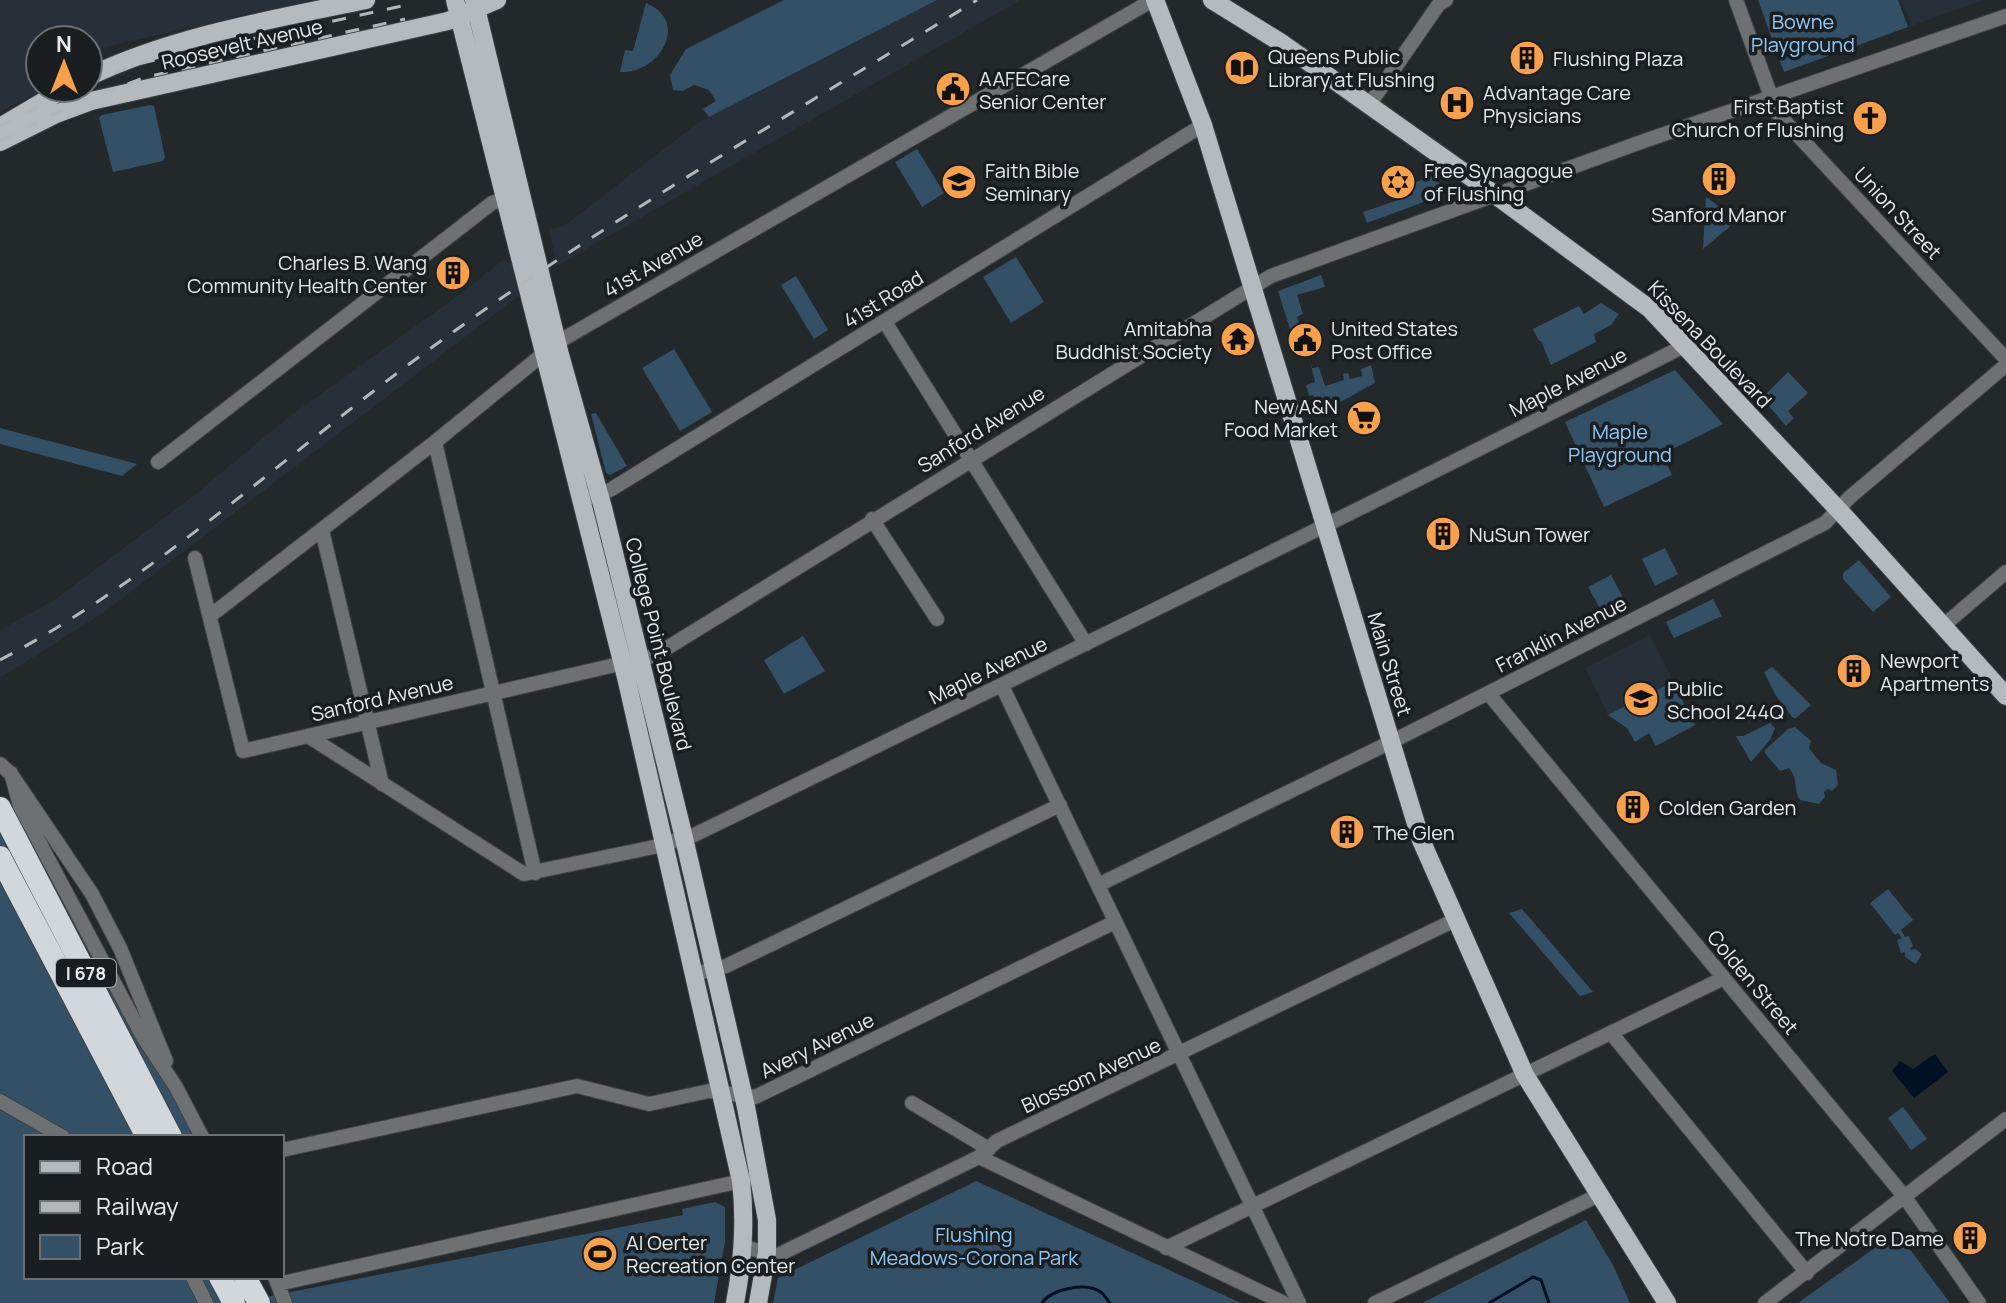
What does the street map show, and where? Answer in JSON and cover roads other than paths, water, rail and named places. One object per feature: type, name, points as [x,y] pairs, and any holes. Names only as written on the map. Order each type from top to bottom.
[{"type":"highway","name":"I 678","points":[[0,808],[170,1135]]},
{"type":"highway","name":"I 678","points":[[0,857],[146,1135]]},
{"type":"highway","points":[[221,1279],[234,1303]]},
{"type":"highway","points":[[246,1279],[259,1303]]},
{"type":"main road","name":"Roosevelt Avenue","points":[[104,70],[187,41],[338,3],[366,0]]},
{"type":"main road","name":"Roosevelt Avenue","points":[[0,142],[75,107],[497,0]]},
{"type":"main road","name":"Main Street","points":[[1154,0],[1203,125],[1421,840],[1525,1075],[1667,1303]]},
{"type":"main road","name":"Kissena Boulevard","points":[[1212,0],[1283,44],[1630,292],[1837,509],[2006,696]]},
{"type":"main road","name":"College Point Boulevard","points":[[466,7],[632,662],[684,838],[744,1096],[767,1220],[767,1252],[758,1303]]},
{"type":"main road","points":[[118,63],[130,92]]},
{"type":"main road","points":[[0,127],[39,104]]},
{"type":"main road","name":"College Point Boulevard","points":[[632,662],[665,844],[741,1181],[744,1247],[735,1303]]},
{"type":"street","name":"41st Avenue","points":[[210,616],[551,348],[1154,0]]},
{"type":"street","points":[[1369,105],[1439,4],[1446,0]]},
{"type":"street","name":"Union Street","points":[[1736,0],[1777,113],[2006,362]]},
{"type":"street","name":"Sanford Avenue","points":[[210,616],[243,751],[632,662],[659,653],[1271,276],[2006,16]]},
{"type":"street","name":"41st Road","points":[[590,497],[610,490],[1203,125]]},
{"type":"street","points":[[158,462],[492,203],[513,196]]},
{"type":"street","points":[[885,322],[1086,644]]},
{"type":"street","name":"Maple Avenue","points":[[535,873],[684,838],[1326,527],[1684,346]]},
{"type":"street","name":"Franklin Avenue","points":[[1098,885],[1391,742],[1825,523],[1837,509],[2006,362]]},
{"type":"street","points":[[308,736],[524,874],[535,873],[435,442]]},
{"type":"street","points":[[872,519],[937,619]]},
{"type":"street","points":[[322,530],[382,784]]},
{"type":"street","points":[[195,558],[210,616]]},
{"type":"street","points":[[1943,626],[2006,572]]},
{"type":"street","points":[[1002,686],[1299,1303]]},
{"type":"street","name":"Colden Street","points":[[1488,693],[1904,1196],[1979,1303]]},
{"type":"street","points":[[5,767],[20,806],[143,1037],[176,1087],[201,1135]]},
{"type":"street","points":[[5,767],[104,916],[136,984],[176,1087]]},
{"type":"street","points":[[695,974],[715,969],[1060,805]]},
{"type":"street","name":"Blossom Avenue","points":[[744,1247],[778,1255],[984,1153],[997,1141],[1455,920]]},
{"type":"street","name":"Avery Avenue","points":[[284,1150],[577,1086],[649,1104],[709,1091],[755,1097],[1115,922]]},
{"type":"street","points":[[1166,1248],[1724,978]]},
{"type":"street","points":[[1611,1033],[1807,1273]]},
{"type":"street","points":[[0,1101],[60,1135]]},
{"type":"street","points":[[912,1103],[984,1153],[1166,1248],[1284,1303]]},
{"type":"street","points":[[1765,1303],[2006,1119]]},
{"type":"street","points":[[285,1303],[276,1281],[761,1176]]},
{"type":"street","points":[[1375,1303],[1601,1194]]},
{"type":"street","points":[[194,1279],[206,1303]]},
{"type":"waterway","points":[[1489,1303],[1533,1277],[1541,1280],[1549,1303]]},
{"type":"waterway","points":[[1042,1303],[1053,1294],[1079,1287],[1096,1289],[1110,1303]]},
{"type":"railway","points":[[0,660],[113,591],[167,552],[378,388],[497,301],[700,169],[977,0]]},
{"type":"railway","points":[[104,76],[142,63],[402,6]]},
{"type":"railway","points":[[0,141],[72,105],[146,77],[405,19]]},
{"type":"railway","points":[[0,126],[43,104]]},
{"type":"place","name":"Flushing Plaza","points":[[1527,58]]},
{"type":"place","name":"Queens Public Library at Flushing","points":[[1242,68]]},
{"type":"place","name":"AAFECare Senior Center","points":[[953,89]]},
{"type":"place","name":"Advantage Care Physicians","points":[[1457,103]]},
{"type":"place","name":"First Baptist Church of Flushing","points":[[1870,118]]},
{"type":"place","name":"Sanford Manor","points":[[1719,179]]},
{"type":"place","name":"Faith Bible Seminary","points":[[959,182]]},
{"type":"place","name":"Free Synagogue of Flushing","points":[[1398,182]]},
{"type":"place","name":"Charles B. Wang Community Health Center","points":[[453,273]]},
{"type":"place","name":"Amitabha Buddhist Society","points":[[1238,339]]},
{"type":"place","name":"United States Post Office","points":[[1305,340]]},
{"type":"place","name":"New A&N Food Market","points":[[1364,418]]},
{"type":"place","name":"NuSun Tower","points":[[1443,534]]},
{"type":"place","name":"Newport Apartments","points":[[1854,671]]},
{"type":"place","name":"Public School 244Q","points":[[1641,699]]},
{"type":"place","name":"Colden Garden","points":[[1633,807]]},
{"type":"place","name":"The Glen","points":[[1347,832]]},
{"type":"place","name":"The Notre Dame","points":[[1970,1238]]},
{"type":"place","name":"Al Oerter Recreation Center","points":[[600,1254]]},
{"type":"park label","name":"Bowne Playground","points":[[1803,32]]},
{"type":"park label","name":"Maple Playground","points":[[1620,442]]},
{"type":"park label","name":"Flushing Meadows-Corona Park","points":[[974,1246]]}]
